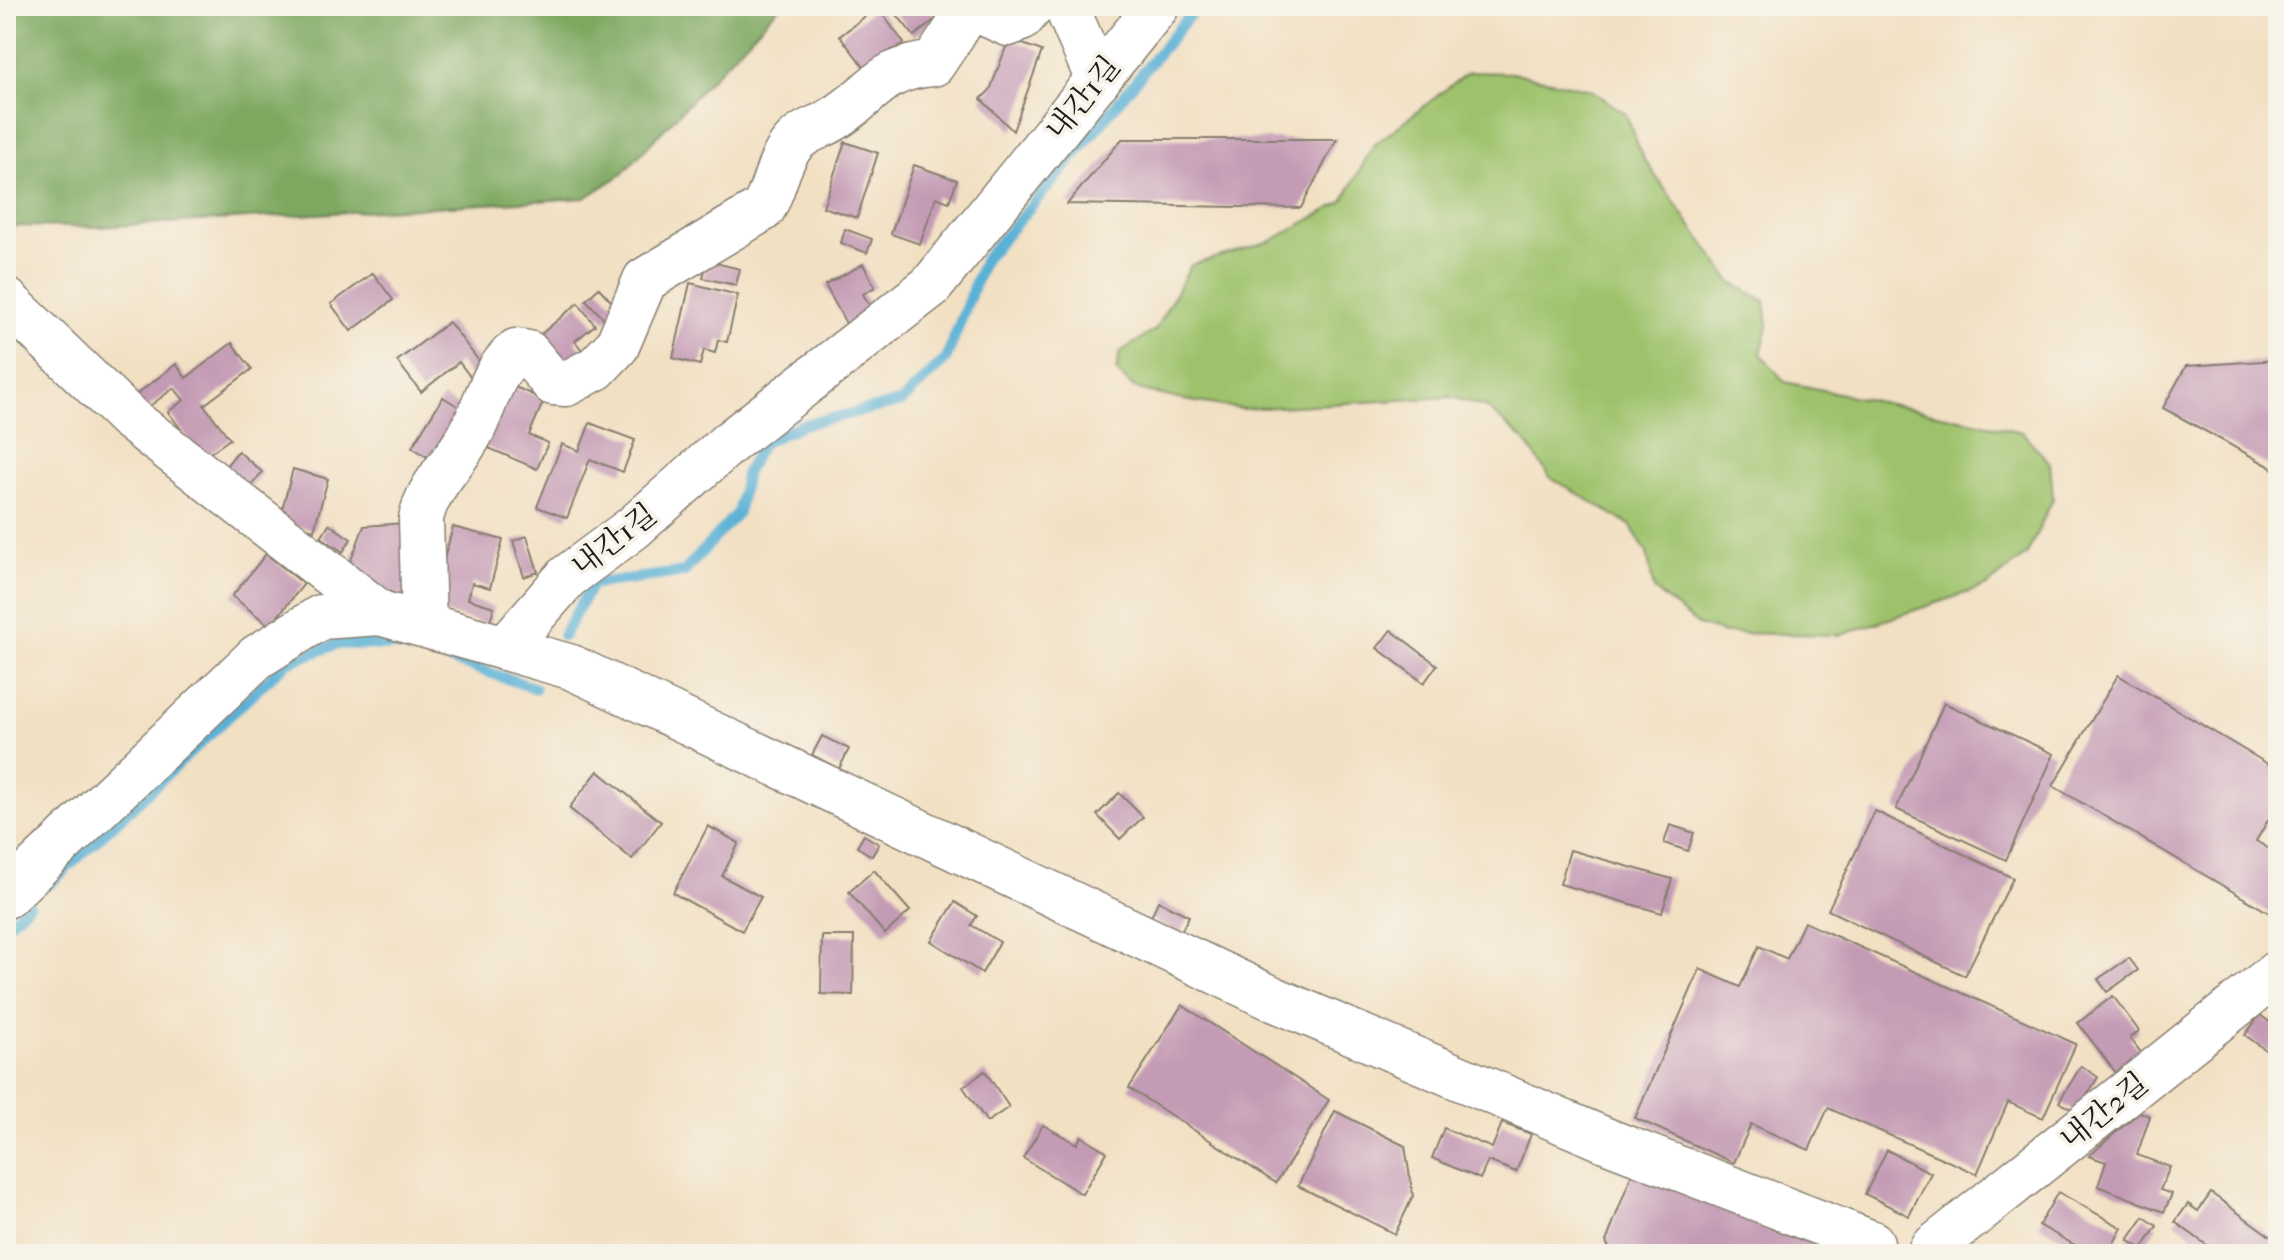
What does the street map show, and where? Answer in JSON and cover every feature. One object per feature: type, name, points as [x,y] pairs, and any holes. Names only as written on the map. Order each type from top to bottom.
[{"type":"lane","points":[[424,625],[421,519],[424,503],[471,433],[502,364],[516,351],[528,353],[553,383],[566,384],[596,368],[617,346],[645,280],[763,209],[789,148],[802,133],[832,120],[887,75],[916,65],[933,64],[967,13],[977,10],[1008,24],[1021,19],[1032,6]]},
{"type":"lane","points":[[1066,6],[1098,80]]},
{"type":"lane","name":"내간1길","points":[[505,648],[567,577],[633,528],[729,443],[931,286],[1157,6]]},
{"type":"lane","points":[[6,300],[129,418],[380,613]]},
{"type":"lane","points":[[6,896],[257,657],[321,617],[380,613],[571,667],[1276,1000],[1868,1248],[1886,1236],[1903,1235],[1922,1240],[1931,1251]]},
{"type":"lane","name":"내간2길","points":[[1931,1251],[2278,972]]},
{"type":"green space","points":[[6,6],[780,6],[621,175],[585,198],[99,227],[6,226]]},
{"type":"green space","points":[[1468,72],[1515,73],[1591,90],[1626,114],[1643,158],[1732,283],[1765,301],[1768,326],[1761,354],[1785,382],[2022,432],[2050,463],[2053,499],[2027,554],[1987,586],[1841,635],[1725,633],[1698,625],[1654,590],[1647,553],[1630,525],[1550,477],[1525,441],[1487,408],[1451,397],[1242,409],[1134,388],[1116,371],[1120,352],[1155,330],[1191,265],[1271,241],[1343,201],[1373,146]]},
{"type":"building","points":[[890,6],[927,6],[937,18],[914,36]]},
{"type":"building","points":[[877,7],[904,43],[867,71],[840,36]]},
{"type":"building","points":[[1009,39],[1042,51],[1013,131],[981,99],[990,90]]},
{"type":"building","points":[[1122,139],[1337,139],[1301,208],[1067,204]]},
{"type":"building","points":[[845,142],[878,153],[857,218],[823,207]]},
{"type":"building","points":[[914,165],[957,180],[949,202],[936,197],[920,244],[891,234]]},
{"type":"building","points":[[845,229],[872,239],[867,253],[841,243]]},
{"type":"building","points":[[707,261],[740,269],[736,285],[703,278]]},
{"type":"building","points":[[863,264],[875,287],[863,294],[874,313],[848,327],[825,285]]},
{"type":"building","points":[[373,273],[393,300],[351,331],[331,304]]},
{"type":"building","points":[[690,283],[738,295],[727,342],[718,340],[715,353],[704,350],[700,365],[673,358]]},
{"type":"building","points":[[599,288],[619,310],[606,321],[586,300]]},
{"type":"building","points":[[578,303],[595,325],[575,341],[585,354],[560,375],[533,341]]},
{"type":"building","points":[[449,322],[485,369],[472,379],[459,362],[421,392],[397,361]]},
{"type":"building","points":[[232,343],[252,369],[204,405],[230,439],[203,458],[168,412],[184,400],[174,388],[143,411],[132,398],[176,364],[186,378]]},
{"type":"building","points":[[2278,360],[2278,471],[2163,408],[2186,366]]},
{"type":"building","points":[[511,385],[544,400],[529,435],[548,443],[537,469],[484,446]]},
{"type":"building","points":[[443,397],[470,414],[438,464],[412,447]]},
{"type":"building","points":[[590,423],[635,440],[623,472],[590,459],[567,518],[537,507],[562,444],[579,451]]},
{"type":"building","points":[[238,451],[262,472],[250,487],[225,467]]},
{"type":"building","points":[[293,469],[328,479],[314,530],[279,521]]},
{"type":"building","points":[[405,523],[412,599],[375,587],[350,563],[364,526]]},
{"type":"building","points":[[329,524],[351,539],[343,552],[321,537]]},
{"type":"building","points":[[453,527],[503,540],[490,588],[472,583],[468,599],[494,607],[489,625],[430,609]]},
{"type":"building","points":[[527,536],[538,572],[524,577],[513,541]]},
{"type":"building","points":[[266,554],[304,584],[270,626],[232,596]]},
{"type":"building","points":[[1391,630],[1437,665],[1424,683],[1377,648]]},
{"type":"building","points":[[2118,675],[2278,770],[2278,803],[2256,841],[2278,854],[2278,918],[2053,786]]},
{"type":"building","points":[[1944,703],[2054,754],[2006,860],[1896,809]]},
{"type":"building","points":[[822,736],[849,749],[839,769],[812,755]]},
{"type":"building","points":[[598,771],[661,822],[632,859],[569,808]]},
{"type":"building","points":[[1119,793],[1143,817],[1120,839],[1097,815]]},
{"type":"building","points":[[1875,811],[2013,878],[1965,976],[1828,910]]},
{"type":"building","points":[[1670,825],[1694,833],[1688,851],[1664,843]]},
{"type":"building","points":[[708,826],[739,843],[722,876],[761,897],[742,931],[673,893]]},
{"type":"building","points":[[864,835],[879,844],[872,856],[857,847]]},
{"type":"building","points":[[1570,850],[1672,879],[1662,913],[1560,884]]},
{"type":"building","points":[[874,870],[910,911],[885,934],[849,892]]},
{"type":"building","points":[[1158,901],[1189,916],[1180,934],[1150,919]]},
{"type":"building","points":[[955,902],[977,916],[971,925],[1000,942],[982,973],[931,941]]},
{"type":"building","points":[[1804,922],[2076,1044],[2043,1118],[2008,1102],[1977,1174],[1828,1108],[1809,1150],[1751,1124],[1734,1163],[1635,1118],[1700,969],[1740,987],[1759,946],[1787,959]]},
{"type":"building","points":[[822,936],[854,936],[853,995],[821,994]]},
{"type":"building","points":[[2129,958],[2138,970],[2107,992],[2098,979]]},
{"type":"building","points":[[2113,996],[2139,1031],[2130,1038],[2149,1063],[2123,1082],[2078,1023]]},
{"type":"building","points":[[1182,1005],[1329,1100],[1276,1183],[1129,1088]]},
{"type":"building","points":[[2278,1013],[2278,1059],[2245,1035],[2260,1015],[2271,1023]]},
{"type":"building","points":[[2081,1066],[2098,1077],[2077,1112],[2059,1102]]},
{"type":"building","points":[[985,1071],[1009,1107],[987,1122],[963,1087]]},
{"type":"building","points":[[1335,1111],[1405,1146],[1413,1196],[1395,1234],[1298,1186]]},
{"type":"building","points":[[2139,1112],[2150,1116],[2137,1155],[2170,1167],[2160,1190],[2172,1194],[2164,1212],[2098,1186],[2106,1162],[2089,1156]]},
{"type":"building","points":[[1502,1123],[1531,1134],[1516,1172],[1488,1161],[1480,1179],[1432,1158],[1444,1128],[1492,1148]]},
{"type":"building","points":[[1043,1125],[1077,1144],[1081,1136],[1107,1152],[1082,1194],[1023,1158]]},
{"type":"building","points":[[1887,1150],[1931,1173],[1909,1216],[1865,1194]]},
{"type":"building","points":[[1635,1165],[1851,1254],[1612,1254],[1606,1242]]},
{"type":"building","points":[[2058,1192],[2122,1228],[2108,1254],[2091,1254],[2039,1225]]},
{"type":"building","points":[[2211,1193],[2278,1242],[2278,1254],[2219,1254],[2175,1222],[2188,1204],[2198,1211]]},
{"type":"building","points":[[2144,1217],[2157,1226],[2142,1249],[2128,1240]]},
{"type":"waterway","points":[[563,636],[592,584],[684,572],[738,512],[746,473],[762,443],[801,425],[901,402],[946,359],[984,260],[1200,6]]},
{"type":"waterway","points":[[50,884],[286,663],[337,644],[409,646],[535,688]]},
{"type":"waterway","points":[[6,926],[29,904]]}]
